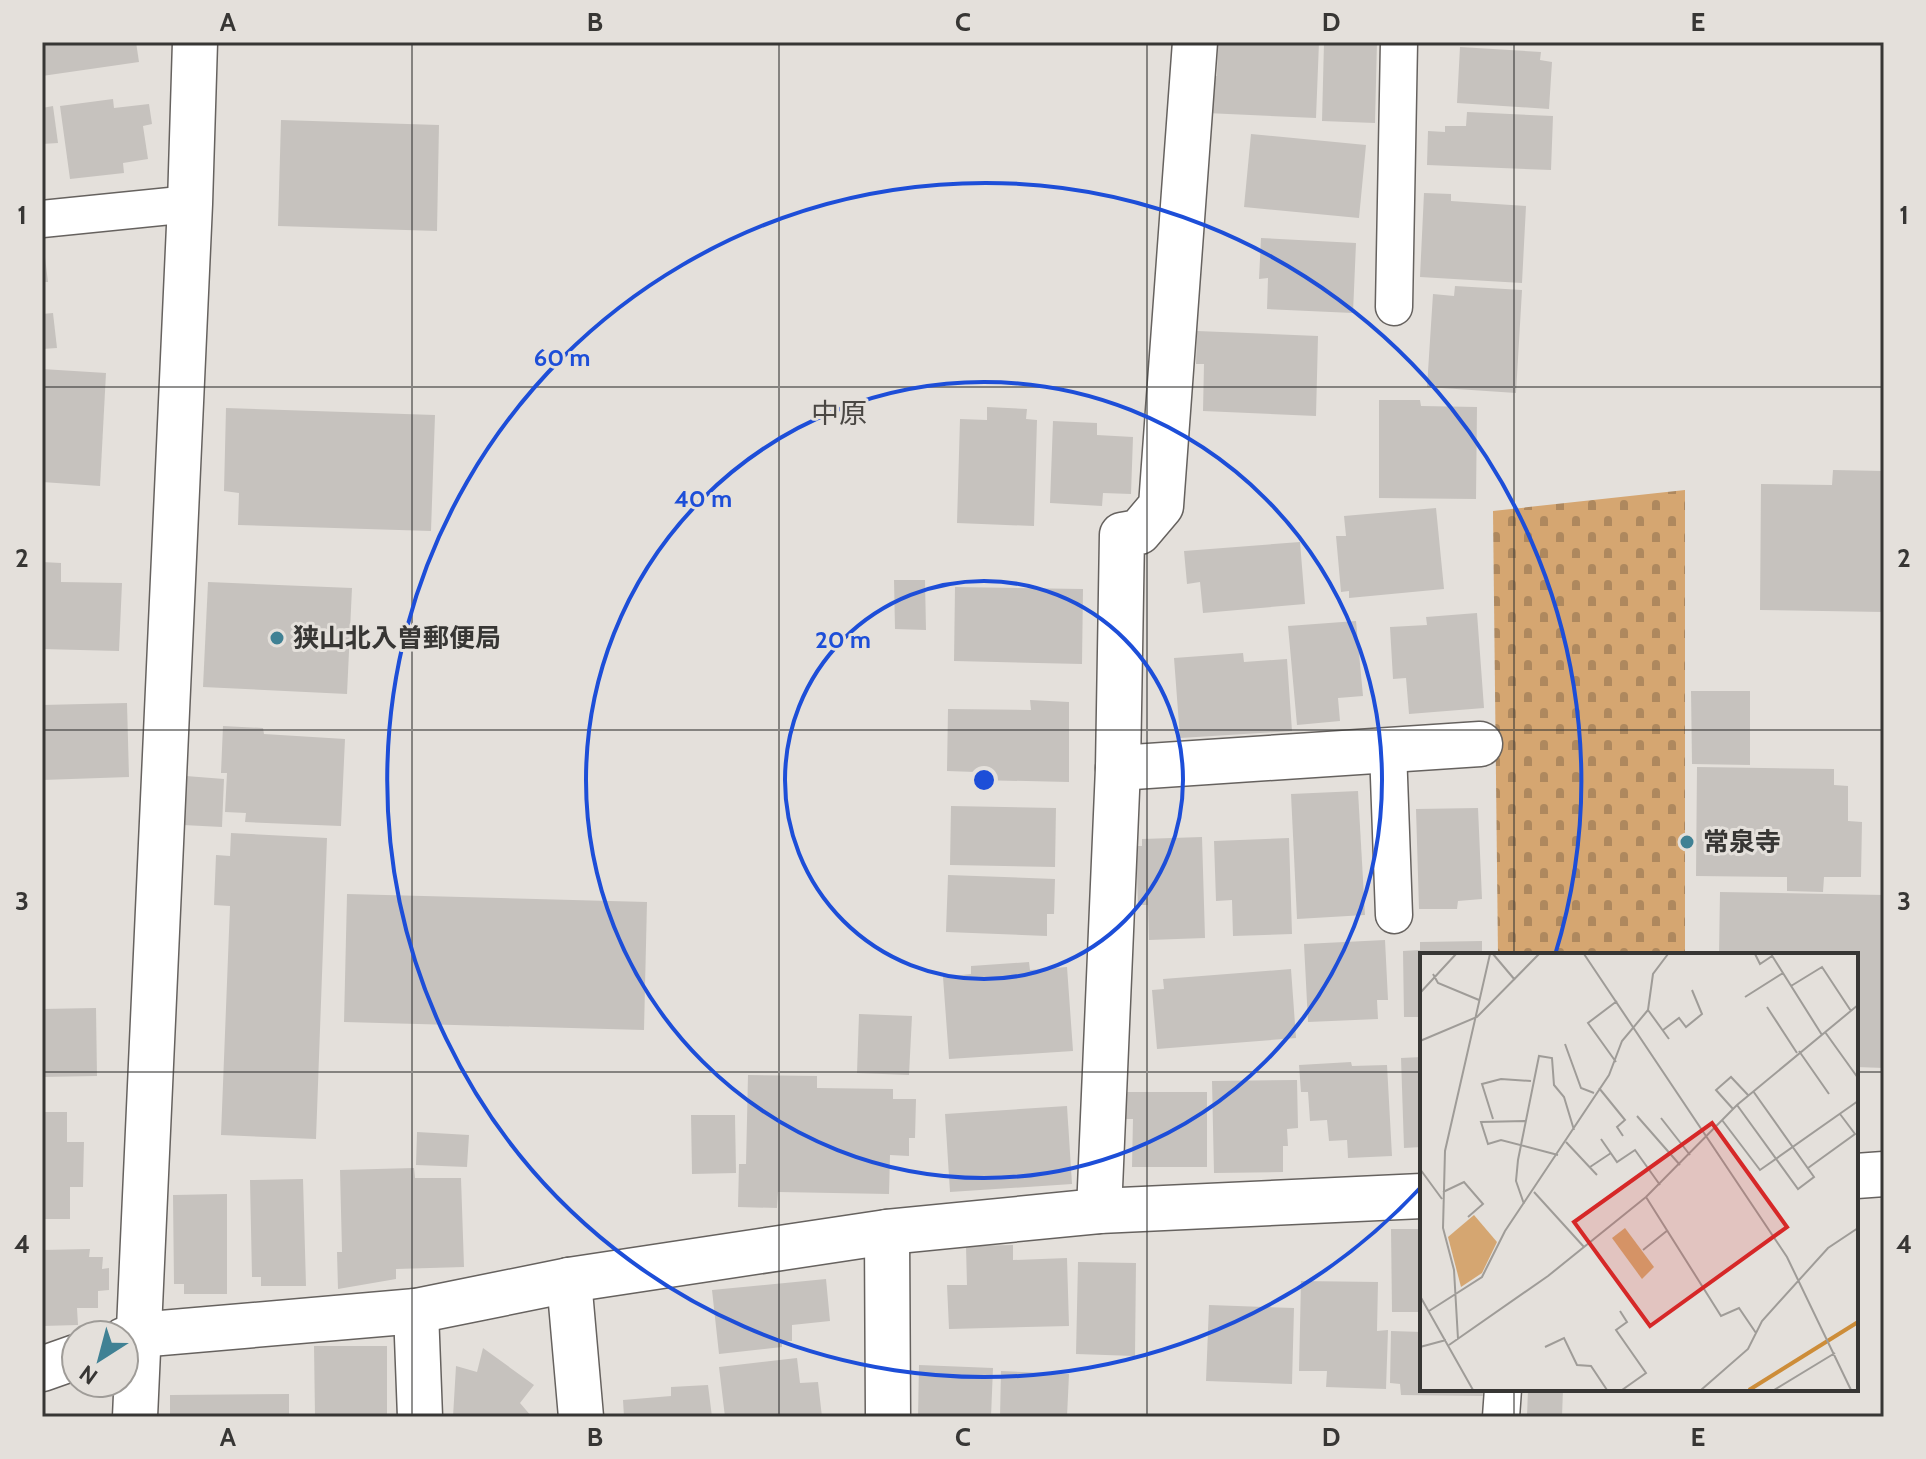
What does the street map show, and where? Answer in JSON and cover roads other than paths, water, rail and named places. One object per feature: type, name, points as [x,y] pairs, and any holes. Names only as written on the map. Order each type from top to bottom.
[{"type":"street","points":[[132,1319],[190,204],[195,42]]},
{"type":"street","points":[[1099,1211],[1118,768],[1122,535],[1139,532],[1161,506],[1195,42]]},
{"type":"street","points":[[1118,768],[1480,744]]},
{"type":"street","points":[[1858,1176],[1884,1174]]},
{"type":"street","points":[[140,1336],[416,1311],[569,1280],[887,1232],[1099,1211],[1420,1196]]},
{"type":"street","points":[[887,1232],[888,1417]]},
{"type":"street","points":[[569,1280],[581,1417]]},
{"type":"street","points":[[416,1311],[420,1417]]},
{"type":"lane","points":[[1394,307],[1399,42]]},
{"type":"lane","points":[[42,219],[190,204]]},
{"type":"lane","points":[[1388,750],[1394,915]]},
{"type":"lane","points":[[1501,1417],[1503,1391]]},
{"type":"place","name":"狭山北入曽郵便局","points":[[277,638]]},
{"type":"place","name":"常泉寺","points":[[1687,842]]},
{"type":"district","name":"中原","points":[[839,413]]}]
